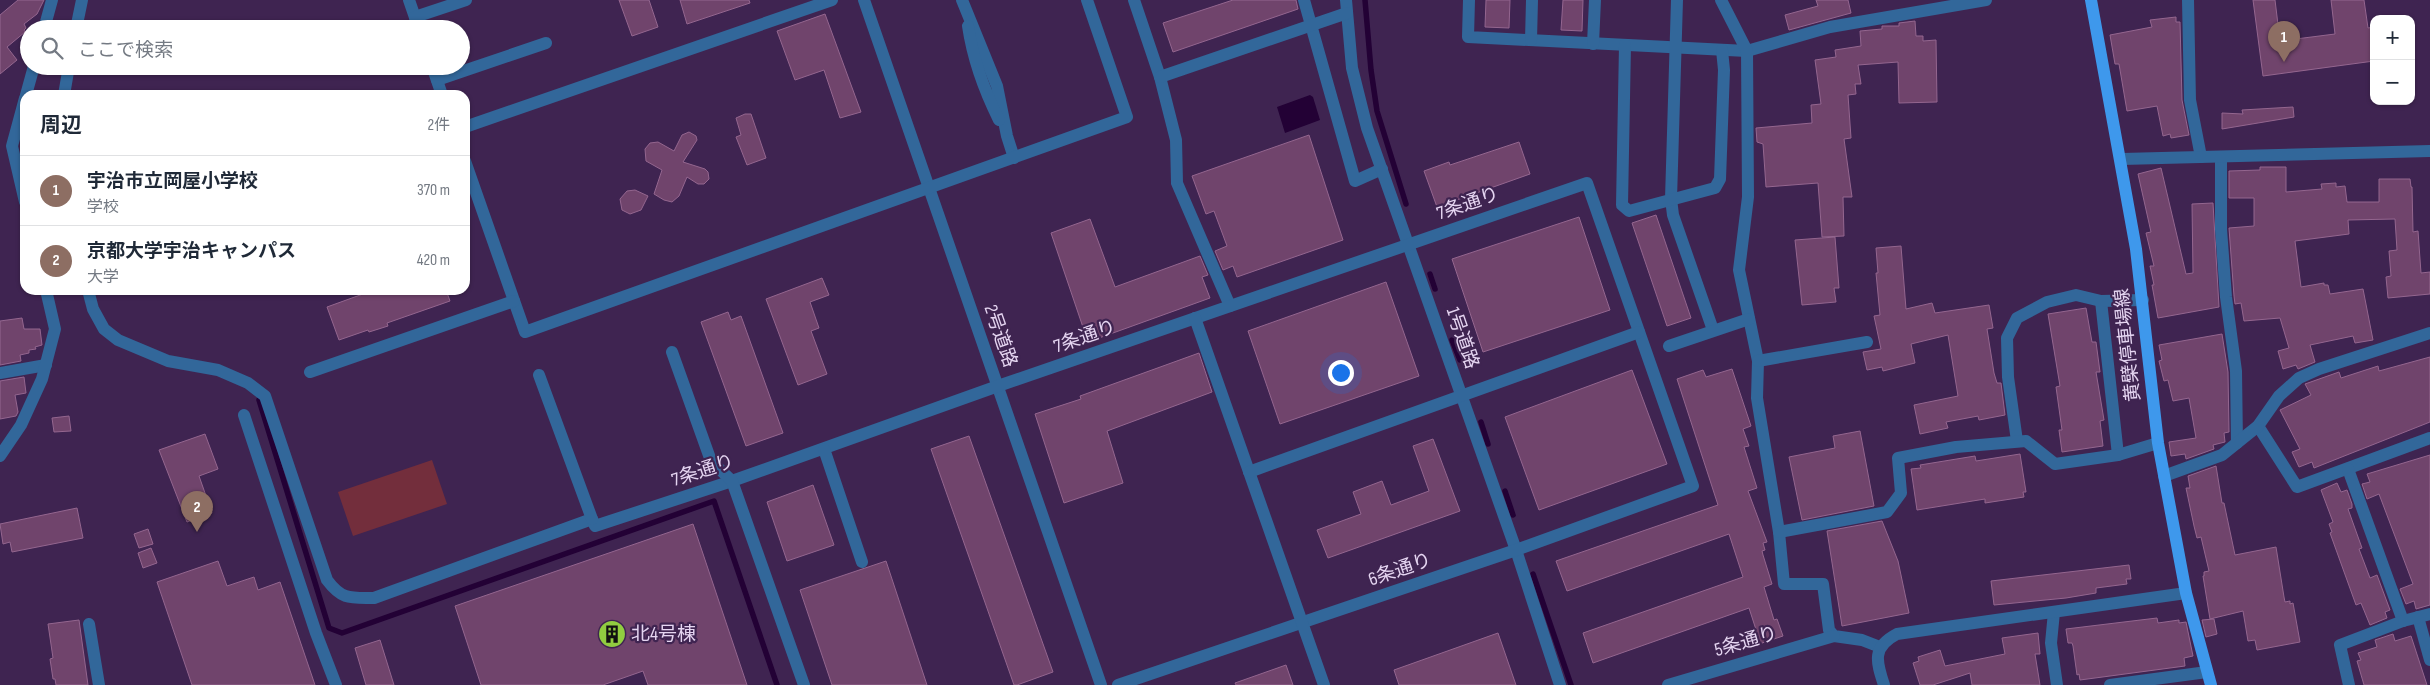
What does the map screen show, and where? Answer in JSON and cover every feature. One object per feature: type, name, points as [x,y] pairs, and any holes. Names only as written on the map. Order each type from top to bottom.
[{"type":"main road","name":"黄檗停車場線","points":[[2091,0],[2122,159],[2142,300],[2158,443],[2186,593],[2210,685]]},
{"type":"street","points":[[46,20],[52,0]]},
{"type":"street","points":[[78,20],[82,0]]},
{"type":"street","points":[[410,0],[416,20]]},
{"type":"street","points":[[423,20],[466,0]]},
{"type":"street","points":[[470,125],[832,0]]},
{"type":"street","name":"2号道路","points":[[864,0],[1100,685]]},
{"type":"street","points":[[470,175],[525,332],[1127,117],[1088,0]]},
{"type":"street","points":[[1134,0],[1160,77],[1176,140],[1177,183],[1230,306]]},
{"type":"street","points":[[1304,0],[1313,25],[1355,181],[1382,169]]},
{"type":"street","name":"1号道路","points":[[1346,0],[1352,68],[1367,128],[1516,550],[1560,685]]},
{"type":"street","points":[[1469,0],[1468,37],[1747,51],[1830,27],[1986,0]]},
{"type":"street","points":[[1531,40],[1532,0]]},
{"type":"street","points":[[1593,44],[1595,0]]},
{"type":"street","points":[[1677,0],[1673,215],[1713,330]]},
{"type":"street","points":[[1721,0],[1747,51],[1748,197],[1739,270],[1758,361],[1757,398],[1779,532],[1784,584],[1823,584],[1829,630],[1834,636],[1862,640],[1880,647]]},
{"type":"street","points":[[2188,0],[2190,100],[2201,157]]},
{"type":"street","points":[[964,4],[997,86],[1006,136],[1014,158]]},
{"type":"street","points":[[1160,77],[1347,13]]},
{"type":"street","points":[[470,69],[546,43]]},
{"type":"street","points":[[1625,45],[1622,205],[1629,211],[1715,188],[1720,180],[1724,70],[1722,50]]},
{"type":"street","points":[[27,90],[31,75]]},
{"type":"street","points":[[65,90],[67,75]]},
{"type":"street","points":[[435,75],[440,90]]},
{"type":"street","points":[[437,80],[452,75]]},
{"type":"street","points":[[20,110],[6,148],[20,188]]},
{"type":"street","points":[[2122,159],[2430,151]]},
{"type":"street","points":[[2221,157],[2221,229],[2226,297],[2236,371],[2237,443]]},
{"type":"street","name":"7条通り","points":[[90,295],[104,329],[118,340],[168,361],[218,370],[248,383],[265,396],[327,580],[337,593],[354,598],[374,598],[594,523],[732,481],[998,386],[1587,183],[1639,332]]},
{"type":"street","points":[[0,456],[21,425],[42,379],[55,329],[47,295]]},
{"type":"street","points":[[2017,441],[2008,377],[2007,338],[2017,318],[2047,302],[2076,295],[2101,300],[2142,300]]},
{"type":"street","points":[[2101,300],[2118,455]]},
{"type":"street","points":[[310,372],[514,301]]},
{"type":"street","points":[[1195,318],[1324,685]]},
{"type":"street","points":[[1669,346],[1749,318]]},
{"type":"street","points":[[1249,472],[1639,332]]},
{"type":"street","name":"6条通り","points":[[1118,685],[1516,550],[1693,486],[1639,332]]},
{"type":"street","points":[[2164,476],[2222,456],[2258,426],[2279,396],[2299,378],[2318,369],[2430,333]]},
{"type":"street","points":[[1758,361],[1867,342]]},
{"type":"street","points":[[672,352],[711,461],[732,481],[804,685]]},
{"type":"street","points":[[0,373],[46,365]]},
{"type":"street","points":[[539,375],[594,523]]},
{"type":"street","points":[[244,415],[316,633],[336,685]]},
{"type":"street","points":[[2258,426],[2297,487],[2430,438]]},
{"type":"street","points":[[1779,532],[1888,512],[1901,493],[1898,458],[1956,447],[2026,441],[2055,464],[2118,455],[2158,443]]},
{"type":"street","points":[[824,449],[862,562]]},
{"type":"street","points":[[2348,469],[2403,621]]},
{"type":"street","points":[[1884,685],[1877,663],[1880,647],[1886,640],[1897,634],[2186,593]]},
{"type":"street","points":[[2054,612],[2051,643],[2057,685]]},
{"type":"street","points":[[2350,685],[2340,645],[2403,621],[2424,616],[2430,660]]},
{"type":"street","points":[[89,624],[99,685]]},
{"type":"street","name":"5条通り","points":[[1668,685],[1834,636]]},
{"type":"street","points":[[2110,685],[2207,672]]},
{"type":"shaded area","points":[[1310,95],[1313,97],[1320,120],[1285,133],[1277,107]]},
{"type":"shaded area","points":[[432,460],[447,504],[353,536],[338,492]]},
{"type":"building","points":[[18,0],[44,0],[37,14],[29,20],[20,20],[20,36],[7,47],[17,60],[0,74],[0,15]]},
{"type":"building","points":[[619,0],[649,0],[658,27],[632,36]]},
{"type":"building","points":[[680,0],[749,0],[750,3],[687,24]]},
{"type":"building","points":[[1233,0],[1296,0],[1298,9],[1173,52],[1163,23]]},
{"type":"building","points":[[1486,0],[1510,0],[1509,28],[1485,27]]},
{"type":"building","points":[[1563,0],[1583,0],[1582,31],[1561,30]]},
{"type":"building","points":[[1816,0],[1848,0],[1851,13],[1789,30],[1785,15],[1818,6]]},
{"type":"building","points":[[2253,0],[2275,0],[2280,41],[2335,34],[2331,0],[2364,0],[2368,28],[2370,28],[2370,62],[2263,76]]},
{"type":"building","points":[[825,14],[861,112],[840,118],[824,70],[795,80],[777,31]]},
{"type":"building","points":[[2176,17],[2176,22],[2180,22],[2182,100],[2189,135],[2171,138],[2170,134],[2163,136],[2157,106],[2127,111],[2119,64],[2115,64],[2110,35],[2152,27],[2150,20]]},
{"type":"building","points":[[1915,21],[1916,36],[1923,36],[1923,41],[1936,40],[1937,102],[1899,103],[1898,62],[1858,65],[1861,84],[1855,84],[1856,94],[1848,95],[1851,138],[1844,139],[1852,197],[1843,197],[1844,236],[1822,237],[1818,183],[1766,187],[1763,144],[1757,142],[1756,128],[1812,123],[1811,105],[1821,104],[1815,60],[1836,57],[1835,50],[1861,46],[1860,31],[1882,29],[1882,26],[1899,26],[1899,23]]},
{"type":"building","points":[[2293,107],[2294,117],[2222,129],[2222,113],[2243,114],[2242,110]]},
{"type":"building","points":[[745,114],[751,114],[766,158],[747,165],[736,137],[741,135],[736,118]]},
{"type":"building","points":[[689,132],[696,136],[697,140],[683,162],[705,169],[708,172],[709,179],[704,184],[698,184],[687,177],[679,196],[672,202],[664,200],[654,194],[662,170],[646,161],[645,149],[650,143],[658,142],[674,151],[682,135]]},
{"type":"building","points":[[1309,135],[1343,240],[1237,277],[1233,266],[1223,270],[1215,251],[1227,246],[1214,211],[1206,214],[1192,176]]},
{"type":"building","points":[[1519,142],[1530,174],[1437,207],[1424,171],[1449,162],[1450,165]]},
{"type":"building","points":[[2260,167],[2286,167],[2286,192],[2322,189],[2321,184],[2336,183],[2336,187],[2345,186],[2347,202],[2379,202],[2379,179],[2410,179],[2412,187],[2413,232],[2418,231],[2421,273],[2430,272],[2430,294],[2388,298],[2386,277],[2391,276],[2389,251],[2397,250],[2395,219],[2348,220],[2349,234],[2295,241],[2301,287],[2324,283],[2324,285],[2328,285],[2330,294],[2363,289],[2373,340],[2355,343],[2353,336],[2310,345],[2315,362],[2298,369],[2296,365],[2283,369],[2278,351],[2289,348],[2280,318],[2244,321],[2241,303],[2235,304],[2234,296],[2229,228],[2254,226],[2254,198],[2229,198],[2229,171],[2260,170]]},
{"type":"building","points":[[2161,168],[2186,274],[2193,273],[2192,204],[2213,203],[2219,307],[2158,318],[2150,266],[2154,266],[2146,233],[2151,232],[2138,174]]},
{"type":"building","points":[[635,190],[648,196],[641,210],[630,214],[622,210],[620,199],[627,191]]},
{"type":"building","points":[[1656,215],[1691,318],[1667,326],[1632,223]]},
{"type":"building","points":[[1579,217],[1610,310],[1483,352],[1452,259]]},
{"type":"building","points":[[1090,219],[1115,287],[1200,256],[1208,275],[1202,277],[1210,298],[1088,342],[1051,233]]},
{"type":"building","points":[[1835,237],[1839,288],[1834,288],[1836,302],[1802,305],[1795,240]]},
{"type":"building","points":[[1901,246],[1906,309],[1932,303],[1935,313],[1989,305],[1993,328],[1987,329],[1994,373],[1997,383],[2001,383],[2005,415],[1979,420],[1978,416],[1946,422],[1948,428],[1920,434],[1914,405],[1958,396],[1948,335],[1911,344],[1915,363],[1883,371],[1882,367],[1867,370],[1863,352],[1881,349],[1874,316],[1880,315],[1876,248]]},
{"type":"building","points":[[822,278],[829,295],[810,302],[819,328],[811,331],[827,374],[798,385],[766,299]]},
{"type":"building","points":[[1386,282],[1419,376],[1280,424],[1248,331]]},
{"type":"building","points":[[360,295],[448,295],[450,301],[387,323],[388,326],[369,332],[368,330],[339,340],[327,307]]},
{"type":"building","points":[[2086,308],[2092,342],[2096,342],[2100,372],[2096,372],[2104,420],[2100,421],[2103,446],[2062,452],[2059,430],[2062,430],[2056,387],[2060,386],[2048,314]]},
{"type":"building","points":[[728,312],[731,320],[741,316],[783,433],[746,446],[701,322]]},
{"type":"building","points":[[22,318],[24,329],[40,329],[42,345],[35,347],[36,349],[29,350],[29,353],[20,355],[21,361],[0,365],[0,321]]},
{"type":"building","points":[[2222,334],[2228,372],[2229,432],[2224,433],[2225,442],[2213,445],[2214,449],[2186,459],[2185,454],[2171,456],[2169,442],[2196,438],[2189,398],[2173,401],[2168,380],[2164,381],[2159,361],[2162,360],[2159,345]]},
{"type":"building","points":[[1199,353],[1212,392],[1107,431],[1123,483],[1064,503],[1035,414],[1081,399],[1080,396]]},
{"type":"building","points":[[2430,357],[2430,422],[2314,468],[2312,462],[2299,467],[2292,452],[2300,449],[2280,410],[2311,395],[2305,384],[2339,372],[2341,378],[2378,366],[2379,371]]},
{"type":"building","points":[[1732,369],[1751,426],[1743,429],[1749,446],[1744,447],[1757,488],[1748,491],[1767,542],[1763,543],[1765,550],[1762,551],[1772,584],[1764,587],[1774,620],[1777,619],[1783,636],[1760,642],[1749,608],[1593,663],[1583,633],[1743,577],[1729,534],[1567,591],[1556,561],[1718,505],[1677,379],[1703,370],[1706,377]]},
{"type":"building","points":[[1632,370],[1667,464],[1539,510],[1505,417]]},
{"type":"building","points":[[24,377],[26,393],[15,395],[18,412],[16,416],[0,419],[0,381]]},
{"type":"building","points":[[69,416],[71,431],[54,432],[52,418]]},
{"type":"building","points":[[1860,431],[1874,506],[1802,520],[1789,457],[1835,448],[1833,436]]},
{"type":"building","points":[[205,434],[218,469],[199,476],[212,513],[187,522],[159,450]]},
{"type":"building","points":[[969,436],[1053,672],[1017,685],[1014,685],[931,449]]},
{"type":"building","points":[[1433,439],[1460,511],[1328,558],[1317,530],[1361,514],[1353,492],[1382,481],[1391,505],[1429,491],[1413,446]]},
{"type":"building","points":[[2020,454],[2026,492],[2023,492],[2024,497],[1985,503],[1985,499],[1917,510],[1911,469],[1921,468],[1920,465],[1975,456],[1976,461]]},
{"type":"building","points":[[2430,455],[2430,605],[2416,609],[2414,601],[2406,604],[2400,589],[2413,584],[2379,494],[2367,499],[2362,484],[2370,482],[2367,474]]},
{"type":"building","points":[[2216,466],[2222,503],[2224,503],[2235,555],[2276,547],[2285,602],[2290,601],[2290,604],[2293,603],[2300,642],[2257,650],[2255,640],[2248,641],[2243,611],[2210,619],[2203,576],[2204,572],[2209,571],[2201,537],[2197,538],[2186,488],[2190,488],[2188,476]]},
{"type":"building","points":[[2337,483],[2341,492],[2347,490],[2352,504],[2352,508],[2348,509],[2362,548],[2359,549],[2370,578],[2377,575],[2390,610],[2385,612],[2387,618],[2370,625],[2361,603],[2356,605],[2330,533],[2332,532],[2329,524],[2333,522],[2321,490]]},
{"type":"building","points":[[813,485],[834,545],[787,561],[767,502]]},
{"type":"building","points":[[77,508],[83,538],[12,552],[10,542],[3,544],[0,524]]},
{"type":"building","points":[[1882,521],[1898,561],[1909,613],[1842,626],[1827,531]]},
{"type":"building","name":"北4号棟","points":[[693,524],[747,685],[648,685],[643,671],[603,685],[481,685],[455,606]]},
{"type":"building","points":[[148,529],[153,544],[139,548],[134,534]]},
{"type":"building","points":[[151,548],[157,563],[143,568],[138,553]]},
{"type":"building","points":[[218,561],[227,586],[254,577],[258,590],[280,582],[315,685],[192,685],[157,582]]},
{"type":"building","points":[[886,561],[927,685],[832,685],[800,590]]},
{"type":"building","points":[[2129,565],[2131,579],[2126,579],[2127,584],[2096,588],[2096,593],[2066,598],[1994,605],[1991,581]]},
{"type":"building","points":[[2157,618],[2158,623],[2179,620],[2179,623],[2186,622],[2193,656],[2184,658],[2185,666],[2080,680],[2079,674],[2077,675],[2073,646],[2072,643],[2068,643],[2066,629]]},
{"type":"building","points":[[2214,619],[2217,634],[2206,637],[2202,620]]},
{"type":"building","points":[[79,620],[88,685],[56,685],[55,679],[53,679],[50,659],[53,658],[48,624]]},
{"type":"building","points":[[1498,633],[1516,685],[1399,685],[1394,670]]},
{"type":"building","points":[[2038,633],[2040,654],[2035,654],[2040,685],[1972,685],[1970,673],[1933,685],[1920,685],[1913,663],[1919,661],[1918,657],[1940,650],[1945,666],[2005,654],[2002,638]]},
{"type":"building","points":[[2393,634],[2395,641],[2411,636],[2427,685],[2364,685],[2357,661],[2361,660],[2358,653],[2377,647],[2375,640]]},
{"type":"building","points":[[380,640],[394,685],[366,685],[355,648]]},
{"type":"building","points":[[1286,665],[1293,685],[1236,685],[1235,683]]},
{"type":"waterway","points":[[1365,0],[1371,70],[1377,111],[1406,204]]},
{"type":"waterway","points":[[1430,274],[1435,289]]},
{"type":"waterway","points":[[1452,340],[1460,360]]},
{"type":"waterway","points":[[259,400],[329,628],[342,633],[714,501],[777,685]]},
{"type":"waterway","points":[[1481,422],[1488,444]]},
{"type":"waterway","points":[[1505,491],[1513,515]]},
{"type":"waterway","points":[[1533,574],[1571,685]]},
{"type":"place","name":"宇治市立岡屋小学校","points":[[2284,62]]},
{"type":"place","name":"京都大学宇治キャンパス","points":[[197,532]]},
{"type":"place","name":"北4号棟","points":[[612,634]]}]
